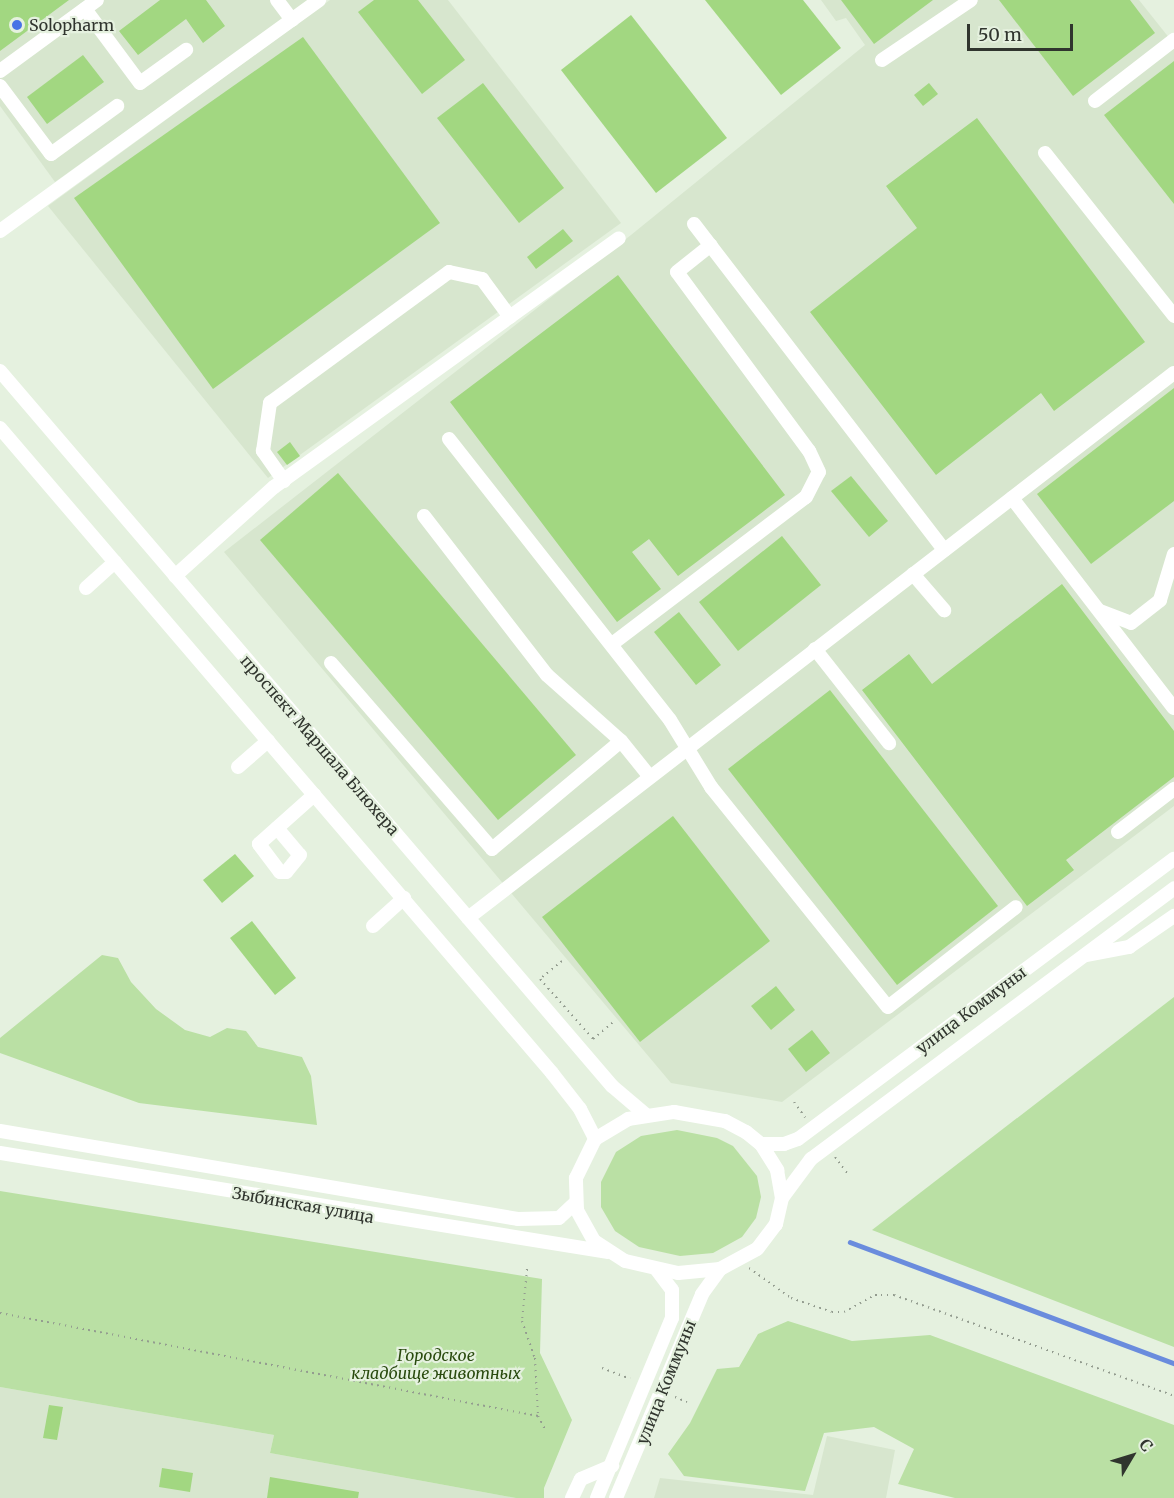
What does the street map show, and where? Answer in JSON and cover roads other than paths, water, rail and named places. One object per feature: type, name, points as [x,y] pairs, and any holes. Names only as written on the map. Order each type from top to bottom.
[{"type":"street","points":[[0,70],[97,0]]},
{"type":"street","points":[[277,0],[292,20]]},
{"type":"street","points":[[0,231],[319,0]]},
{"type":"street","points":[[882,60],[971,0]]},
{"type":"street","points":[[85,9],[140,83],[186,50]]},
{"type":"street","points":[[1095,101],[1174,40]]},
{"type":"street","points":[[0,86],[51,154],[117,106]]},
{"type":"street","points":[[1045,153],[1174,316]]},
{"type":"street","points":[[694,224],[944,550]]},
{"type":"street","points":[[176,576],[284,481],[619,238]]},
{"type":"street","points":[[612,645],[806,497],[819,472],[808,451],[677,272],[711,245]]},
{"type":"street","points":[[284,481],[263,451],[270,403],[402,306],[449,272],[482,279],[510,317]]},
{"type":"street","name":"проспект Маршала Блюхера","points":[[0,371],[612,1086],[645,1114]]},
{"type":"street","points":[[468,918],[1174,373]]},
{"type":"street","points":[[0,428],[552,1073],[580,1108],[595,1139]]},
{"type":"street","points":[[449,439],[612,645],[688,747],[695,766],[888,1007],[1016,907]]},
{"type":"street","points":[[1012,498],[1174,708]]},
{"type":"street","points":[[424,516],[547,675],[621,741],[650,777]]},
{"type":"street","points":[[1101,611],[1131,623],[1160,600],[1174,554]]},
{"type":"street","points":[[86,588],[115,562]]},
{"type":"street","points":[[913,574],[944,609]]},
{"type":"street","points":[[815,649],[889,743]]},
{"type":"street","points":[[331,663],[492,849],[621,741]]},
{"type":"street","points":[[238,767],[268,741]]},
{"type":"street","points":[[1118,832],[1174,789]]},
{"type":"street","points":[[277,828],[314,795]]},
{"type":"street","name":"улица Коммуны","points":[[761,1144],[784,1144],[798,1139],[1174,859]]},
{"type":"street","name":"улица Коммуны","points":[[782,1198],[811,1159],[1174,888]]},
{"type":"street","points":[[373,926],[404,898]]},
{"type":"street","points":[[1084,956],[1129,947],[1174,916]]},
{"type":"street","points":[[674,1112],[711,1117],[746,1132],[761,1144],[777,1170],[782,1198],[767,1238],[740,1260],[720,1269],[693,1273],[657,1270],[607,1252],[584,1226],[576,1202],[576,1178],[595,1139],[620,1122],[645,1114],[674,1112]]},
{"type":"street","name":"Зыбинская улица","points":[[0,1131],[518,1219],[553,1220],[576,1202]]},
{"type":"street","points":[[84,1168],[88,1146]]},
{"type":"street","name":"Зыбинская улица","points":[[0,1153],[607,1252]]},
{"type":"street","name":"улица Коммуны","points":[[616,1498],[702,1294],[720,1269]]},
{"type":"street","name":"улица Коммуны","points":[[597,1498],[672,1318],[672,1290],[657,1270]]},
{"type":"street","points":[[572,1498],[581,1479],[612,1466]]},
{"type":"street","points":[[628,1472],[630,1498]]},
{"type":"waterway","points":[[850,1242],[1174,1363]]},
{"type":"place","name":"Solopharm","points":[[17,25]]},
{"type":"park label","name":"Городское кладбище животных","points":[[436,1364]]}]
